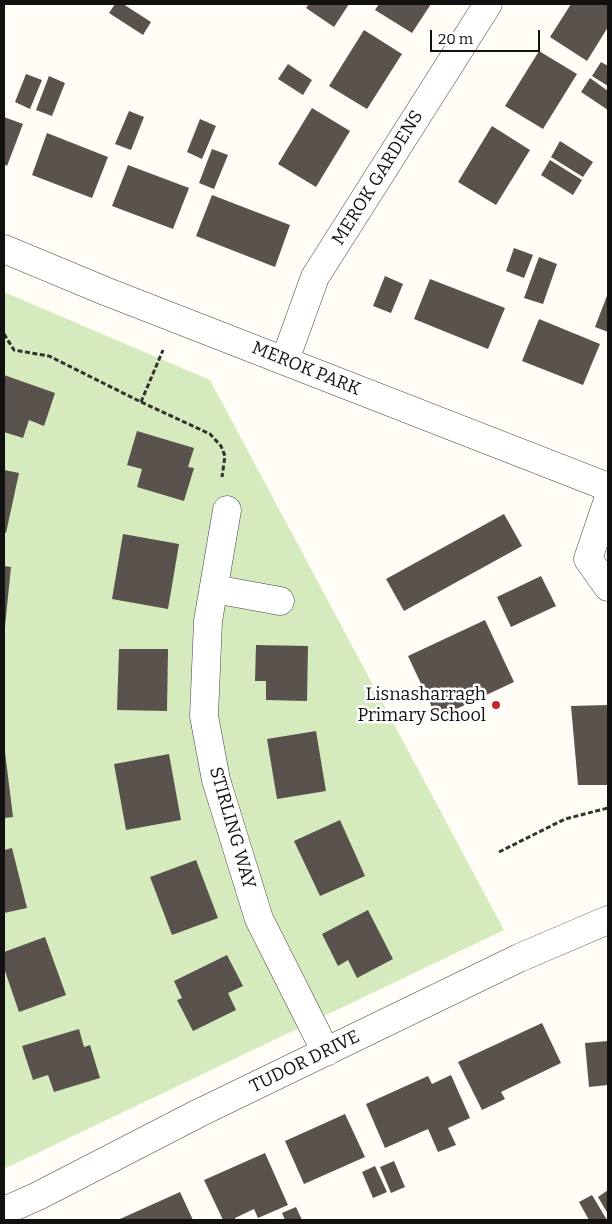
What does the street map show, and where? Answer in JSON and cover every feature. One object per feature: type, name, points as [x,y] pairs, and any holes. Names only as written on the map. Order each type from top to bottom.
[{"type":"street","name":"MEROK GARDENS","points":[[285,360],[315,277],[488,4]]},
{"type":"street","name":"MEROK PARK","points":[[4,249],[327,378],[608,487]]},
{"type":"street","points":[[608,500],[588,559],[608,587]]},
{"type":"street","name":"STIRLING WAY","points":[[227,510],[208,622],[204,716],[216,780],[259,919],[326,1052]]},
{"type":"street","points":[[214,589],[280,601]]},
{"type":"street","name":"TUDOR DRIVE","points":[[4,1211],[38,1196],[199,1113],[519,958],[608,920]]},
{"type":"path","points":[[141,402],[176,318]]},
{"type":"path","points":[[4,334],[14,350],[49,356],[210,434],[221,446],[225,456],[222,474],[227,510]]},
{"type":"path","points":[[499,852],[565,819],[608,808]]},
{"type":"green space","points":[[4,292],[210,380],[504,930],[4,1169]]},
{"type":"building","points":[[115,4],[123,4],[151,22],[143,35],[109,13]]},
{"type":"building","points":[[309,4],[349,4],[334,27],[306,8]]},
{"type":"building","points":[[379,4],[431,4],[412,33],[375,10]]},
{"type":"building","points":[[571,4],[608,4],[608,27],[587,61],[550,37]]},
{"type":"building","points":[[364,30],[402,54],[367,109],[329,86]]},
{"type":"building","points":[[539,51],[577,74],[543,129],[505,106]]},
{"type":"building","points":[[601,62],[608,66],[608,86],[592,76]]},
{"type":"building","points":[[288,64],[312,80],[303,95],[278,79]]},
{"type":"building","points":[[26,74],[42,80],[30,109],[15,102]]},
{"type":"building","points":[[49,76],[65,83],[52,116],[36,110]]},
{"type":"building","points":[[590,78],[608,91],[608,110],[581,92]]},
{"type":"building","points":[[312,108],[350,131],[316,187],[278,164]]},
{"type":"building","points":[[129,111],[144,117],[131,150],[115,144]]},
{"type":"building","points":[[4,117],[23,124],[7,166],[4,164]]},
{"type":"building","points":[[200,119],[216,126],[202,159],[187,152]]},
{"type":"building","points":[[492,126],[530,150],[496,205],[458,182]]},
{"type":"building","points":[[47,133],[108,157],[92,198],[32,175]]},
{"type":"building","points":[[560,141],[593,162],[583,177],[551,157]]},
{"type":"building","points":[[212,149],[228,155],[214,189],[199,183]]},
{"type":"building","points":[[550,160],[582,180],[573,195],[541,175]]},
{"type":"building","points":[[128,165],[189,188],[173,229],[112,206]]},
{"type":"building","points":[[212,195],[290,225],[275,267],[196,236]]},
{"type":"building","points":[[514,248],[533,255],[524,278],[506,271]]},
{"type":"building","points":[[539,257],[557,264],[543,304],[524,298]]},
{"type":"building","points":[[385,276],[403,284],[391,313],[373,306]]},
{"type":"building","points":[[430,279],[505,308],[488,349],[414,319]]},
{"type":"building","points":[[608,293],[608,332],[595,327]]},
{"type":"building","points":[[539,319],[600,344],[583,385],[522,361]]},
{"type":"building","points":[[4,375],[55,393],[44,426],[29,420],[23,438],[4,432]]},
{"type":"building","points":[[137,431],[194,448],[188,467],[194,468],[184,501],[137,487],[142,469],[127,465]]},
{"type":"building","points":[[4,470],[19,473],[6,533],[4,532]]},
{"type":"building","points":[[504,514],[522,546],[404,611],[386,579]]},
{"type":"building","points":[[123,534],[179,544],[168,609],[112,599]]},
{"type":"building","points":[[4,566],[11,567],[5,626],[4,626]]},
{"type":"building","points":[[541,576],[556,606],[511,627],[497,597]]},
{"type":"building","points":[[485,620],[514,682],[437,718],[408,656]]},
{"type":"building","points":[[256,645],[308,646],[307,701],[266,700],[266,681],[255,681]]},
{"type":"building","points":[[119,649],[168,649],[167,711],[117,710]]},
{"type":"building","points":[[608,705],[608,785],[578,785],[571,706]]},
{"type":"building","points":[[316,731],[326,791],[277,799],[267,739]]},
{"type":"building","points":[[4,752],[13,817],[4,818]]},
{"type":"building","points":[[169,754],[181,820],[126,830],[114,764]]},
{"type":"building","points":[[340,820],[365,876],[320,896],[294,841]]},
{"type":"building","points":[[12,848],[27,908],[4,913],[4,850]]},
{"type":"building","points":[[196,860],[218,918],[172,935],[150,877]]},
{"type":"building","points":[[368,910],[393,959],[357,978],[348,960],[338,966],[322,934]]},
{"type":"building","points":[[45,937],[66,995],[19,1012],[4,968],[4,952]]},
{"type":"building","points":[[227,955],[243,986],[228,993],[236,1010],[193,1031],[177,1000],[182,998],[174,981]]},
{"type":"building","points":[[542,1023],[561,1063],[501,1092],[505,1099],[482,1110],[458,1062]]},
{"type":"building","points":[[79,1029],[84,1047],[90,1045],[100,1078],[54,1092],[48,1075],[33,1080],[22,1046]]},
{"type":"building","points":[[608,1041],[608,1085],[589,1087],[585,1043]]},
{"type":"building","points":[[451,1075],[470,1118],[448,1128],[456,1145],[438,1152],[428,1129],[385,1148],[366,1104],[428,1076],[432,1084]]},
{"type":"building","points":[[345,1114],[365,1157],[304,1184],[285,1141]]},
{"type":"building","points":[[265,1153],[288,1205],[258,1218],[254,1209],[235,1218],[236,1220],[223,1220],[204,1180]]},
{"type":"building","points":[[394,1161],[405,1187],[391,1193],[380,1167]]},
{"type":"building","points":[[375,1166],[387,1192],[373,1198],[362,1172]]},
{"type":"building","points":[[608,1190],[608,1214],[598,1197]]},
{"type":"building","points":[[180,1192],[193,1220],[120,1219]]},
{"type":"building","points":[[592,1195],[607,1220],[589,1220],[579,1202]]},
{"type":"building","points":[[296,1207],[302,1220],[285,1220],[282,1213]]},
{"type":"place","name":"Lisnasharragh Primary School","points":[[496,705]]}]
